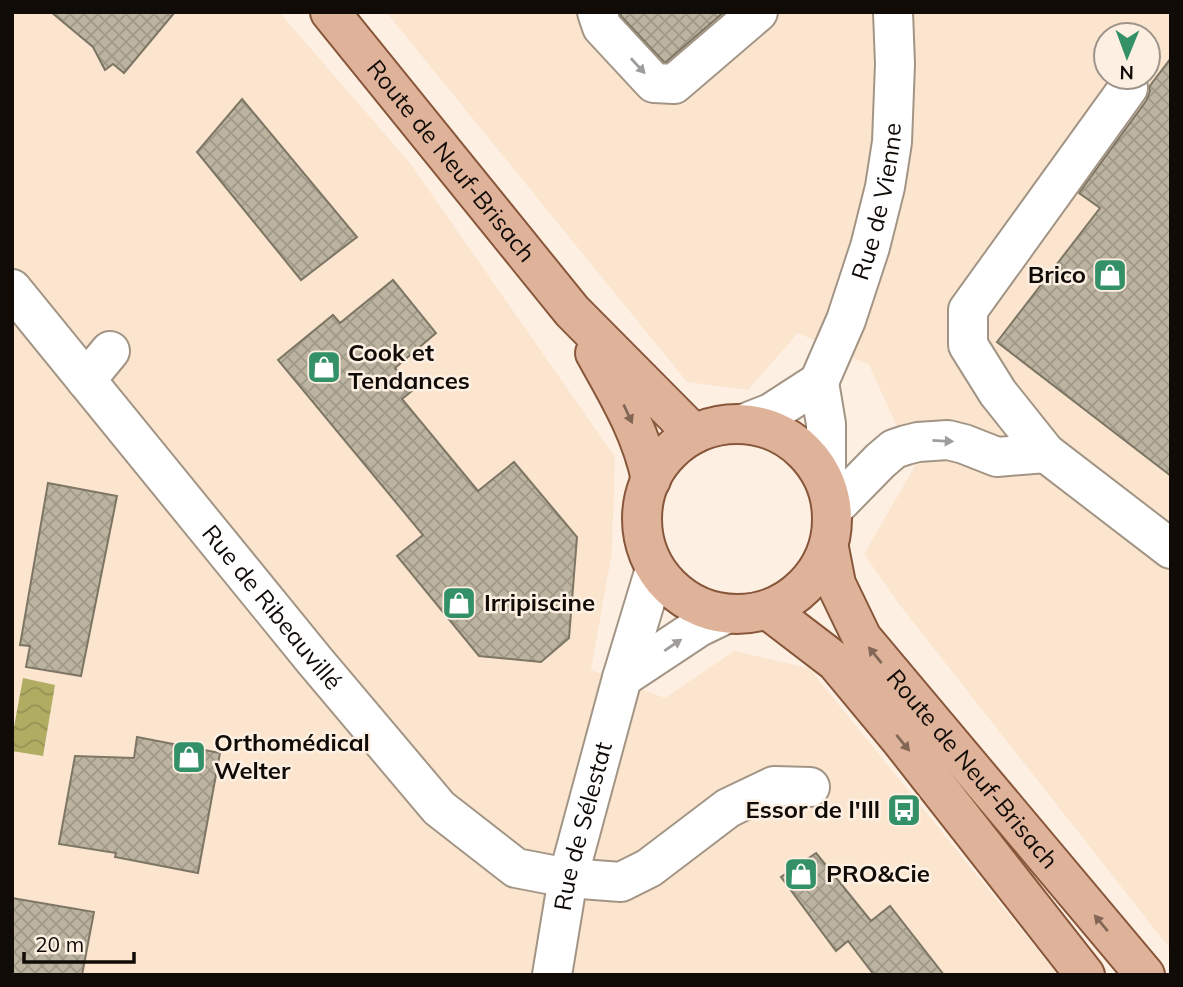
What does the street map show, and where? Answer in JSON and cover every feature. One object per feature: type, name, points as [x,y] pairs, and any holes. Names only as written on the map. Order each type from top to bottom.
[{"type":"main road","name":"Route de Neuf-Brisach","points":[[330,12],[572,311],[694,434]]},
{"type":"main road","name":"Route de Neuf-Brisach","points":[[572,311],[625,407],[646,456],[651,480]]},
{"type":"main road","name":"Route de Neuf-Brisach","points":[[743,424],[767,428],[790,440],[811,458],[829,495],[833,528],[829,548],[819,570],[807,585],[789,600],[768,610],[748,615],[705,610],[685,600],[669,587],[655,569],[645,544],[641,518],[651,480],[659,464],[673,448],[694,434],[718,425],[743,424]]},
{"type":"main road","name":"Route de Neuf-Brisach","points":[[829,548],[836,584],[862,638],[1144,975]]},
{"type":"main road","name":"Route de Neuf-Brisach","points":[[768,610],[836,662],[900,739],[1085,975]]},
{"type":"street","points":[[597,12],[602,27],[654,83],[674,84],[758,12]]},
{"type":"street","name":"Rue de Vienne","points":[[819,382],[846,320],[870,247],[885,187],[892,142],[894,102],[893,12]]},
{"type":"street","points":[[1126,91],[968,310],[968,345],[998,393],[1045,453],[1171,549]]},
{"type":"street","name":"Rue de Ribeauvillé","points":[[12,289],[315,661],[439,808],[516,868],[568,878],[621,883],[649,868],[728,808],[774,786],[810,787]]},
{"type":"street","points":[[86,380],[110,351]]},
{"type":"street","points":[[743,424],[771,413],[819,382],[826,424],[829,495]]},
{"type":"street","points":[[829,495],[894,449],[926,441],[948,440],[997,457],[1045,453]]},
{"type":"street","name":"Rue de Sélestat","points":[[552,975],[568,878],[622,678],[655,569]]},
{"type":"street","points":[[622,678],[699,627],[726,614]]},
{"type":"shaded area","points":[[12,12],[279,12],[410,163],[615,457],[612,552],[591,670],[665,698],[734,651],[809,668],[1058,975],[12,975]]},
{"type":"shaded area","points":[[386,12],[1171,12],[1171,950],[899,604],[864,554],[915,466],[869,365],[798,333],[748,390],[687,382]]},
{"type":"water","points":[[23,678],[55,685],[43,756],[12,751]]},
{"type":"building","points":[[51,12],[175,12],[124,73],[113,64],[105,70],[93,47]]},
{"type":"building","points":[[620,12],[724,12],[664,62]]},
{"type":"building","name":"Brico","points":[[1171,58],[1171,476],[997,342],[1100,208],[1079,193],[1146,101],[1150,91],[1162,91],[1162,70]]},
{"type":"building","points":[[242,99],[357,237],[301,280],[197,152]]},
{"type":"building","points":[[393,280],[436,333],[395,368],[413,390],[402,399],[478,491],[514,462],[577,537],[569,638],[541,662],[479,656],[397,556],[423,535],[278,360],[333,315],[340,323]]},
{"type":"building","points":[[48,483],[117,496],[81,676],[26,667],[30,646],[20,645]]},
{"type":"building","points":[[137,737],[220,753],[198,873],[115,857],[116,853],[59,844],[75,756],[134,758]]},
{"type":"building","points":[[816,853],[871,921],[890,906],[944,975],[874,975],[848,941],[836,951],[781,877]]},
{"type":"building","points":[[12,898],[94,912],[82,975],[12,975]]},
{"type":"place","name":"Brico","points":[[1110,275]]},
{"type":"place","name":"Cook et Tendances","points":[[324,367]]},
{"type":"place","name":"Irripiscine","points":[[459,603]]},
{"type":"place","name":"Orthomédical Welter","points":[[189,757]]},
{"type":"place","name":"Essor de l'Ill","points":[[904,810]]},
{"type":"place","name":"PRO&Cie","points":[[801,874]]}]
